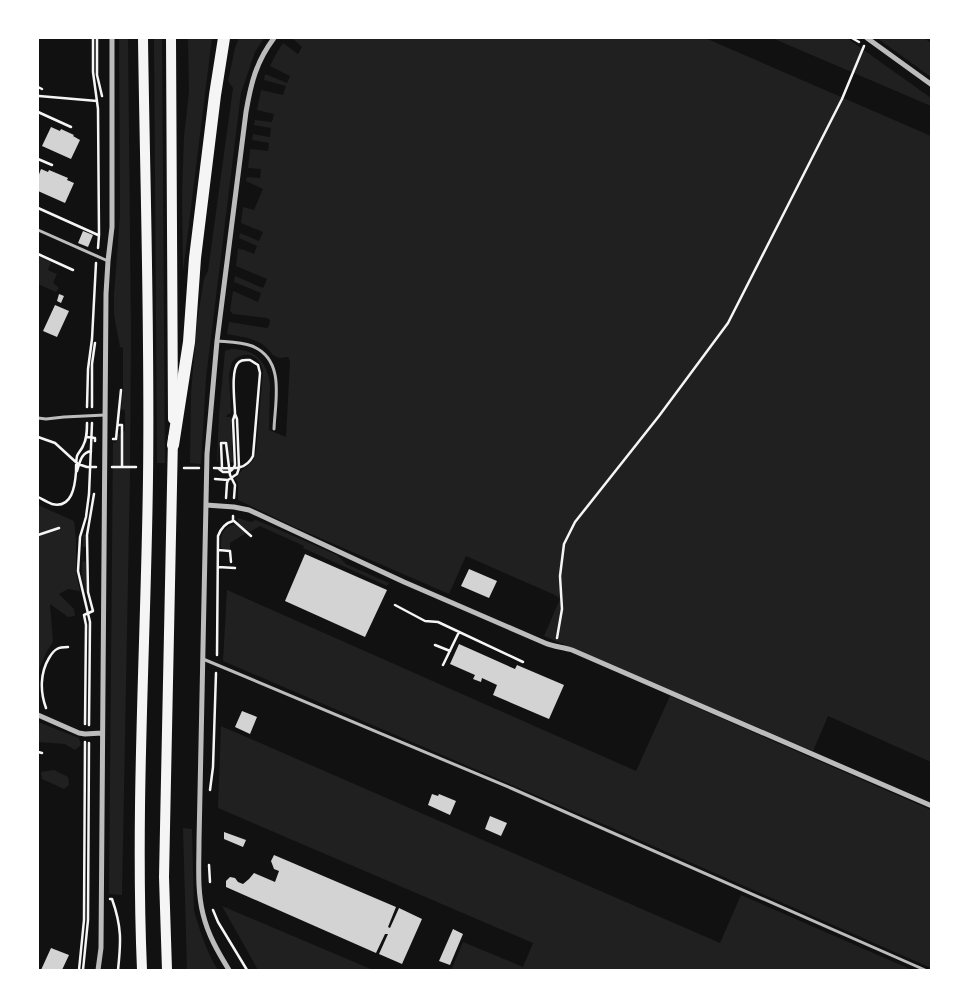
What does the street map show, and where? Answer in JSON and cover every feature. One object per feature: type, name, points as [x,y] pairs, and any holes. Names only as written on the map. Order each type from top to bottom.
[{"type":"highway","points":[[173,445],[188,342],[195,258],[224,38]]},
{"type":"main road","points":[[142,38],[148,442],[140,849],[142,970]]},
{"type":"main road","points":[[167,970],[164,878],[173,445],[171,38]]},
{"type":"street","points":[[98,970],[101,948],[106,294],[112,227],[112,38]]},
{"type":"street","points":[[229,970],[210,935],[203,914],[200,889],[199,841],[208,445],[217,341],[243,129],[251,83],[260,60],[274,38]]},
{"type":"street","points":[[867,38],[932,85]]},
{"type":"street","points":[[206,505],[249,510],[404,582],[555,647],[572,650],[932,806]]},
{"type":"street","points":[[38,715],[79,734],[102,733]]},
{"type":"lane","points":[[38,230],[108,261]]},
{"type":"lane","points":[[217,341],[252,346],[268,358],[276,375],[274,429]]},
{"type":"lane","points":[[38,418],[46,420],[105,415]]},
{"type":"lane","points":[[203,659],[522,793],[925,970]]},
{"type":"path","points":[[97,38],[97,75],[102,100]]},
{"type":"path","points":[[555,647],[562,609],[560,576],[564,544],[575,522],[659,416],[728,323],[842,99],[864,46]]},
{"type":"path","points":[[38,87],[42,89]]},
{"type":"path","points":[[39,96],[97,101]]},
{"type":"path","points":[[38,112],[71,127]]},
{"type":"path","points":[[38,159],[52,165]]},
{"type":"path","points":[[88,613],[78,571],[80,537],[86,517],[89,494],[92,451],[92,364],[96,339],[97,288],[102,236],[103,170]]},
{"type":"path","points":[[38,208],[102,236]]},
{"type":"path","points":[[38,254],[73,270]]},
{"type":"path","points":[[210,794],[213,766],[218,536],[226,524],[227,485],[238,471],[240,465],[237,419],[235,414],[233,420],[235,465],[229,472]]},
{"type":"path","points":[[117,424],[122,425],[122,467]]},
{"type":"path","points":[[87,437],[95,438],[95,447]]},
{"type":"path","points":[[222,468],[220,443],[226,443],[230,479],[235,485],[234,497]]},
{"type":"path","points":[[38,497],[52,504],[66,502],[73,492],[82,456],[92,451]]},
{"type":"path","points":[[95,474],[96,465]]},
{"type":"path","points":[[207,478],[230,479]]},
{"type":"path","points":[[83,970],[88,920],[86,625],[84,614],[92,611],[88,592],[87,535],[94,493]]},
{"type":"path","points":[[233,521],[252,536]]},
{"type":"path","points":[[38,535],[59,528]]},
{"type":"path","points":[[218,550],[230,551],[231,562]]},
{"type":"path","points":[[218,567],[235,568]]},
{"type":"path","points":[[395,605],[425,621],[438,622],[523,662]]},
{"type":"path","points":[[443,665],[459,632]]},
{"type":"path","points":[[435,645],[450,651]]},
{"type":"path","points":[[51,721],[43,697],[43,672],[46,662],[52,653],[57,649],[68,647]]},
{"type":"path","points":[[79,970],[84,920],[83,830],[87,734]]},
{"type":"path","points":[[38,752],[42,753]]},
{"type":"path","points":[[209,860],[210,889]]},
{"type":"path","points":[[84,898],[112,899],[120,938],[118,970]]},
{"type":"path","points":[[211,905],[218,922],[247,970]]},
{"type":"shaded area","points":[[119,38],[128,38],[131,334],[122,895],[109,894],[113,442],[116,443],[117,435],[125,431],[125,410],[121,409],[123,348],[120,347],[114,315],[120,215]]},
{"type":"shaded area","points":[[154,38],[162,38],[165,463],[157,463]]},
{"type":"shaded area","points":[[188,38],[212,38],[183,272],[182,195],[184,136],[189,92]]},
{"type":"shaded area","points":[[239,38],[264,38],[255,52],[241,93],[206,378],[201,464],[190,463],[191,393],[197,322],[204,279],[208,271],[233,88],[228,81]]},
{"type":"shaded area","points":[[292,38],[705,38],[931,136],[931,762],[828,716],[813,751],[544,636],[560,599],[555,595],[466,556],[449,594],[297,528],[238,500],[238,483],[235,479],[252,462],[256,452],[263,371],[255,357],[250,355],[241,356],[232,362],[229,375],[231,413],[226,417],[231,417],[233,462],[230,462],[226,441],[219,441],[217,462],[225,351],[233,349],[247,351],[262,361],[270,384],[269,430],[286,437],[290,361],[288,357],[279,358],[256,341],[227,334],[229,322],[267,328],[269,326],[270,320],[267,318],[233,314],[230,311],[233,291],[258,302],[261,293],[234,282],[235,276],[263,288],[267,279],[236,266],[238,248],[254,254],[257,246],[239,238],[240,233],[259,241],[263,232],[241,223],[243,207],[254,210],[263,189],[246,181],[247,177],[260,178],[261,169],[248,168],[250,149],[268,151],[269,143],[252,140],[253,134],[270,137],[271,128],[254,125],[255,120],[272,122],[274,114],[257,110],[261,90],[283,95],[286,86],[264,80],[265,74],[287,83],[290,76],[270,66],[283,43],[298,54],[302,47]]},
{"type":"shaded area","points":[[772,38],[847,38],[931,98],[931,106]]},
{"type":"shaded area","points":[[877,38],[924,38],[931,43],[931,77]]},
{"type":"shaded area","points":[[38,256],[51,262],[48,270],[57,274],[53,283],[59,288],[56,292],[38,284]]},
{"type":"shaded area","points":[[38,505],[74,521],[76,573],[80,591],[68,589],[59,594],[74,609],[75,616],[68,617],[50,604],[53,642],[40,667],[38,678]]},
{"type":"shaded area","points":[[238,518],[251,522],[256,520],[275,528],[337,555],[346,564],[389,583],[387,586],[303,548],[304,546],[260,526],[249,532],[238,523]]},
{"type":"shaded area","points":[[235,524],[246,533],[230,543],[230,549],[223,549],[221,547],[221,538],[223,532],[227,527]]},
{"type":"shaded area","points":[[83,535],[87,535],[86,547],[83,547]]},
{"type":"shaded area","points":[[82,561],[86,562],[86,593],[82,575]]},
{"type":"shaded area","points":[[227,590],[636,771],[670,696],[931,810],[931,968],[610,827],[223,661]]},
{"type":"shaded area","points":[[38,722],[79,738],[81,745],[75,750],[65,744],[38,742]]},
{"type":"shaded area","points":[[221,726],[720,943],[741,895],[912,970],[451,970],[463,942],[523,967],[533,943],[218,808]]},
{"type":"shaded area","points":[[54,770],[68,777],[69,785],[64,789],[42,779],[41,772]]},
{"type":"shaded area","points":[[183,828],[192,829],[194,911],[207,949],[218,970],[187,970]]},
{"type":"shaded area","points":[[222,906],[373,970],[258,970]]},
{"type":"building","points":[[51,127],[60,131],[61,129],[80,140],[71,159],[42,146]]},
{"type":"building","points":[[41,169],[48,172],[49,170],[68,178],[67,180],[74,183],[65,203],[38,191],[38,177]]},
{"type":"building","points":[[83,231],[93,235],[88,247],[78,243]]},
{"type":"building","points":[[59,294],[64,296],[61,303],[57,301]]},
{"type":"building","points":[[55,305],[69,311],[57,337],[43,331]]},
{"type":"building","points":[[305,554],[387,590],[365,637],[285,601]]},
{"type":"building","points":[[469,569],[497,581],[489,598],[461,586]]},
{"type":"building","points":[[459,644],[515,669],[517,665],[564,685],[549,719],[493,695],[497,685],[482,678],[481,682],[473,679],[475,675],[450,664]]},
{"type":"building","points":[[242,711],[257,717],[250,734],[235,727]]},
{"type":"building","points":[[432,794],[438,796],[439,794],[456,801],[450,815],[428,805]]},
{"type":"building","points":[[490,816],[507,823],[501,836],[485,829]]},
{"type":"building","points":[[224,832],[246,840],[243,847],[224,839]]},
{"type":"building","points":[[274,855],[396,907],[388,927],[390,928],[399,908],[422,919],[402,964],[379,954],[388,934],[385,934],[376,953],[226,887],[226,881],[230,877],[243,884],[254,873],[275,882],[279,871],[274,869],[271,861]]},
{"type":"building","points":[[453,929],[463,934],[450,965],[439,961]]},
{"type":"building","points":[[51,948],[69,955],[62,970],[41,970]]}]
